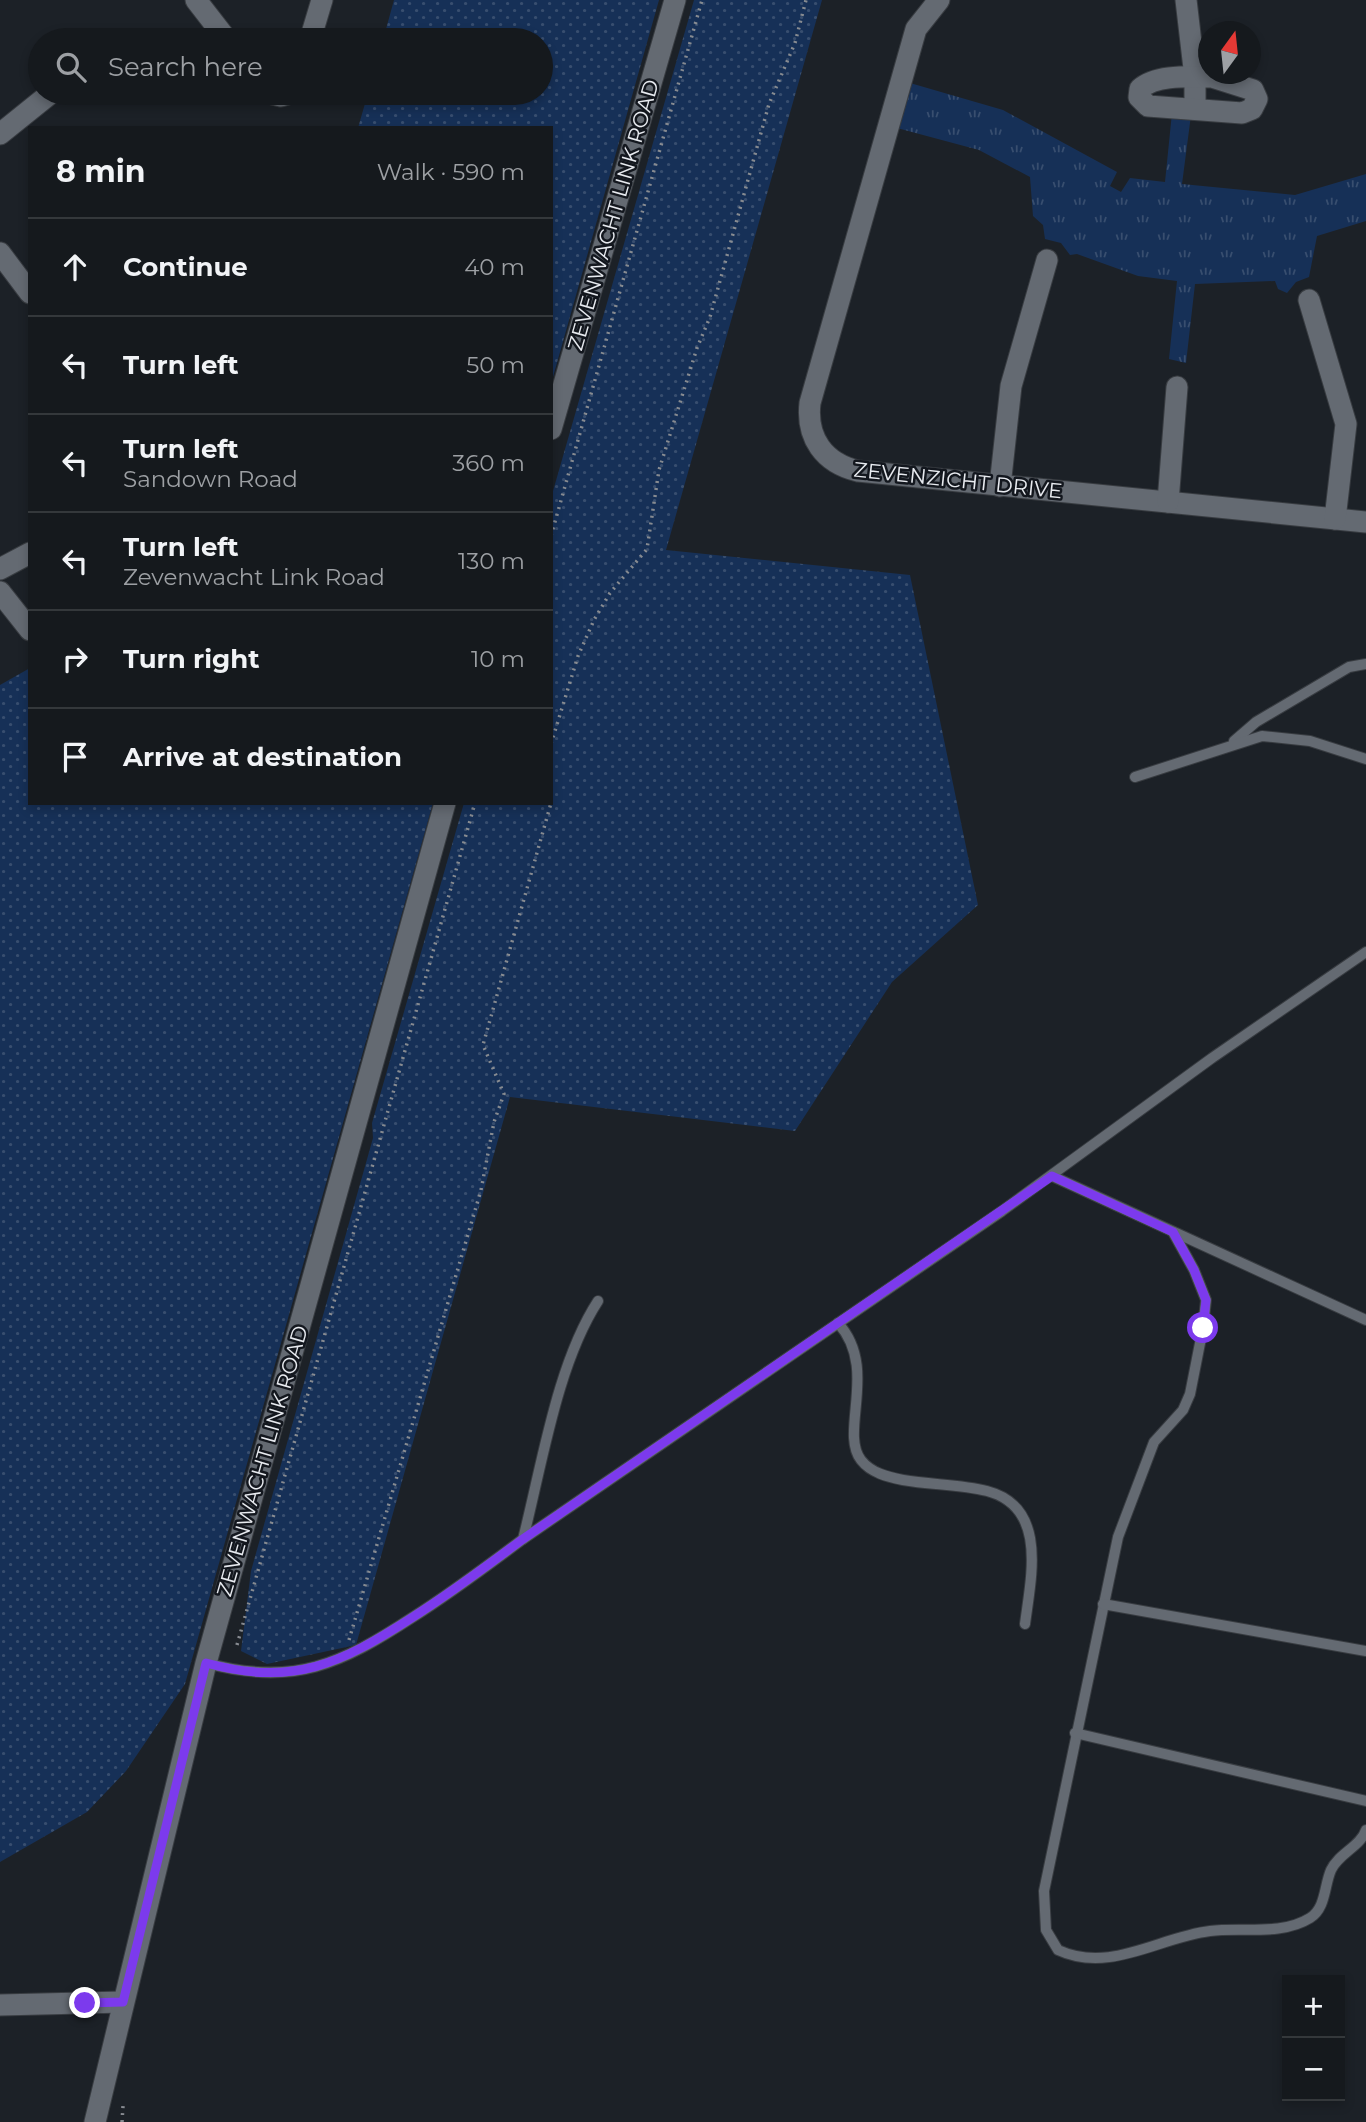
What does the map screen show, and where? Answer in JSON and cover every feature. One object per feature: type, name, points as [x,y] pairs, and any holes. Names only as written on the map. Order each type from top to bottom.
[{"type":"street","points":[[196,0],[218,28]]},
{"type":"street","points":[[314,28],[323,0]]},
{"type":"street","name":"ZEVENWACHT LINK ROAD","points":[[553,422],[675,0]]},
{"type":"street","name":"ZEVENZICHT DRIVE","points":[[939,0],[916,29],[810,403],[810,426],[818,447],[846,468],[1366,522]]},
{"type":"street","points":[[1186,0],[1195,77],[1195,109]]},
{"type":"street","points":[[1212,77],[1249,87],[1256,99],[1248,112],[1195,109],[1148,106],[1141,101],[1139,92],[1147,83],[1212,77]]},
{"type":"street","points":[[0,134],[36,105]]},
{"type":"street","points":[[0,253],[28,290]]},
{"type":"street","points":[[1000,486],[1011,386],[1047,260]]},
{"type":"street","points":[[1309,300],[1346,424],[1335,519]]},
{"type":"street","points":[[1168,502],[1177,387]]},
{"type":"street","points":[[0,569],[28,554]]},
{"type":"street","points":[[0,592],[28,628]]},
{"type":"street","name":"ZEVENWACHT LINK ROAD","points":[[94,2122],[206,1663],[444,805]]},
{"type":"street","points":[[0,2005],[123,2002]]},
{"type":"lane","points":[[1232,743],[1256,722],[1349,667],[1366,664]]},
{"type":"lane","points":[[1135,777],[1232,743],[1262,736],[1288,737],[1366,759]]},
{"type":"lane","points":[[206,1663],[237,1672],[271,1673],[326,1665],[361,1651],[453,1592],[523,1539],[1052,1176],[1212,1058],[1366,952]]},
{"type":"lane","points":[[1052,1176],[1366,1320]]},
{"type":"lane","points":[[1173,1232],[1194,1270],[1206,1300],[1203,1328],[1190,1394],[1183,1410],[1154,1442],[1118,1537],[1044,1891],[1046,1930],[1051,1943],[1068,1955],[1122,1956],[1208,1931],[1280,1928],[1300,1923],[1313,1917],[1320,1908],[1332,1868],[1366,1830]]},
{"type":"lane","points":[[523,1539],[564,1380],[586,1320],[598,1301]]},
{"type":"lane","points":[[838,1323],[848,1334],[857,1362],[855,1444],[860,1459],[873,1471],[890,1477],[987,1491],[1005,1497],[1017,1507],[1026,1520],[1032,1544],[1025,1624]]},
{"type":"lane","points":[[1103,1604],[1366,1651]]},
{"type":"lane","points":[[1075,1733],[1366,1801]]},
{"type":"path","points":[[553,529],[702,0]]},
{"type":"path","points":[[553,737],[578,656],[594,621],[610,593],[647,550],[659,470],[697,348],[710,317],[769,104],[795,43],[806,0]]},
{"type":"path","points":[[237,1645],[474,805]]},
{"type":"path","points":[[346,1657],[481,1190],[495,1122],[504,1094],[483,1045],[550,805]]},
{"type":"path","points":[[122,2122],[123,2106]]},
{"type":"green space","points":[[394,0],[659,0],[553,377],[553,126],[359,126],[365,105],[553,105],[553,28],[386,28]]},
{"type":"green space","points":[[694,0],[822,0],[666,550],[910,575],[978,905],[892,982],[795,1131],[510,1097],[356,1645],[267,1664],[241,1651],[251,1571],[373,1138],[372,1123],[463,805],[553,805],[553,491]]},
{"type":"green space","points":[[910,83],[1003,110],[1117,172],[1110,186],[1121,192],[1130,178],[1165,182],[1172,113],[1191,115],[1182,184],[1295,195],[1366,174],[1366,221],[1317,236],[1309,277],[1296,282],[1287,293],[1278,289],[1275,281],[1195,284],[1186,363],[1169,359],[1177,281],[1138,276],[1077,254],[1070,255],[1061,243],[1045,239],[1043,225],[1033,216],[1030,177],[979,150],[897,128]]},
{"type":"green space","points":[[28,669],[28,805],[432,805],[185,1684],[126,1771],[87,1812],[0,1862],[0,685]]},
{"type":"route","points":[[85,2003],[123,2002],[206,1663],[237,1672],[301,1671],[326,1665],[361,1651],[453,1592],[523,1539],[569,1510],[1052,1176],[1173,1232],[1194,1270],[1206,1300],[1203,1328]]}]
